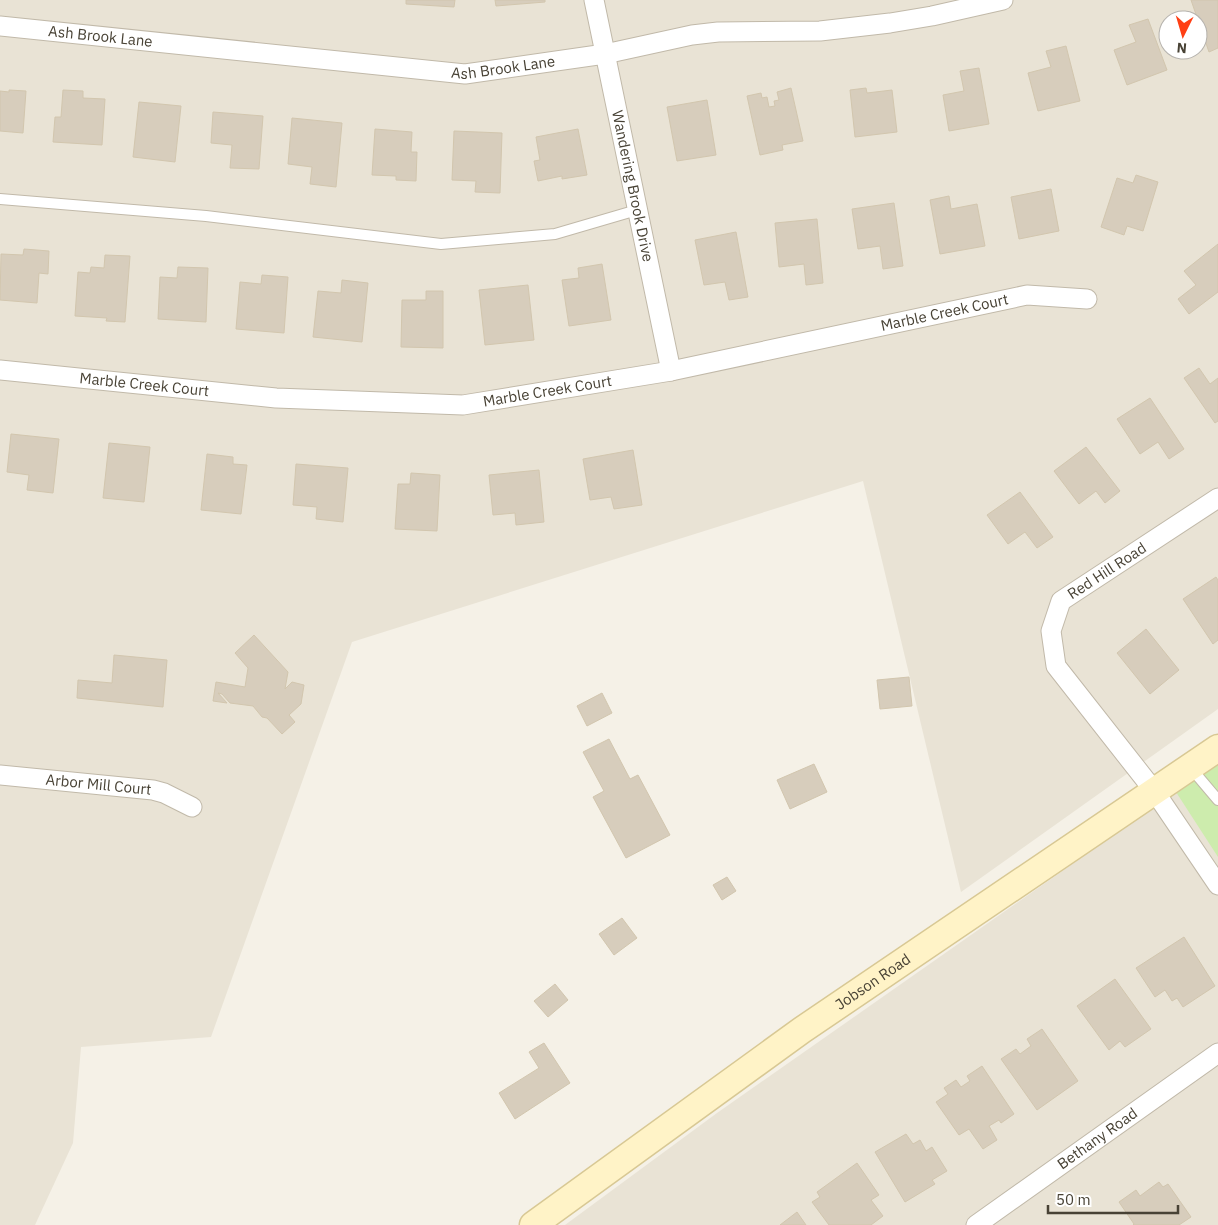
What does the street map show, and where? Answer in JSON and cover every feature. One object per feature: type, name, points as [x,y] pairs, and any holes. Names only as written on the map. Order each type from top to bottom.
[{"type":"street","name":"Wandering Brook Drive","points":[[594,0],[671,371]]},
{"type":"street","name":"Ash Brook Lane","points":[[0,26],[465,74],[605,54],[718,32],[820,31],[890,24],[1003,0]]},
{"type":"street","name":"Marble Creek Court","points":[[0,370],[276,398],[463,405],[671,371],[1027,295],[1087,299]]},
{"type":"street","name":"Red Hill Road","points":[[1218,498],[1061,601],[1051,631],[1056,666],[1155,792],[1218,885]]},
{"type":"street","name":"Jobson Road","points":[[533,1225],[802,1030],[1218,748]]},
{"type":"street","name":"Arbor Mill Court","points":[[0,775],[153,790],[164,793],[192,807]]},
{"type":"street","name":"Bethany Road","points":[[976,1225],[1218,1054]]},
{"type":"lane","points":[[0,199],[206,216],[441,244],[555,234],[637,210]]},
{"type":"lane","points":[[1190,767],[1218,800]]},
{"type":"shaded area","points":[[0,0],[1218,0],[1218,709],[961,892],[863,481],[352,642],[211,1037],[81,1047],[73,1143],[35,1225],[0,1225]]},
{"type":"shaded area","points":[[1218,762],[1218,1225],[565,1225],[717,1113]]},
{"type":"green space","points":[[1218,762],[1218,857],[1176,792]]},
{"type":"building","points":[[406,0],[455,0],[454,7],[406,4]]},
{"type":"building","points":[[495,0],[545,0],[545,2],[496,6]]},
{"type":"building","points":[[1191,0],[1218,0],[1218,48],[1209,52],[1208,49],[1208,10],[1194,10]]},
{"type":"building","points":[[1148,19],[1158,46],[1158,60],[1163,60],[1167,70],[1127,85],[1114,50],[1136,42],[1129,25]]},
{"type":"building","points":[[1066,46],[1080,101],[1038,111],[1028,73],[1051,67],[1046,51]]},
{"type":"building","points":[[979,68],[989,124],[949,131],[943,95],[964,91],[960,71]]},
{"type":"building","points":[[791,88],[803,141],[782,145],[783,150],[760,155],[747,96],[761,93],[762,98],[767,97],[769,107],[775,106],[774,101],[779,100],[777,92]]},
{"type":"building","points":[[866,88],[867,93],[892,90],[897,132],[855,137],[850,90]]},
{"type":"building","points":[[9,90],[26,91],[23,133],[0,131],[0,91],[9,92]]},
{"type":"building","points":[[63,90],[83,91],[83,98],[105,99],[102,145],[53,142],[55,117],[61,117]]},
{"type":"building","points":[[707,100],[716,155],[677,161],[667,107]]},
{"type":"building","points":[[139,102],[181,106],[175,162],[133,157]]},
{"type":"building","points":[[213,112],[263,116],[259,169],[230,168],[232,145],[211,143]]},
{"type":"building","points":[[292,118],[342,123],[336,187],[310,184],[312,167],[288,164]]},
{"type":"building","points":[[375,129],[412,132],[411,152],[417,152],[416,181],[396,180],[396,176],[372,175]]},
{"type":"building","points":[[578,129],[587,175],[562,179],[562,176],[538,181],[534,161],[540,160],[536,137]]},
{"type":"building","points":[[454,131],[502,133],[500,193],[475,192],[476,181],[452,180]]},
{"type":"building","points":[[1136,175],[1158,182],[1143,231],[1127,226],[1124,235],[1101,227],[1117,178],[1133,183]]},
{"type":"building","points":[[1051,189],[1059,231],[1019,239],[1011,197]]},
{"type":"building","points":[[949,196],[951,209],[977,204],[985,246],[940,254],[930,200]]},
{"type":"building","points":[[894,203],[903,266],[883,269],[880,246],[858,249],[852,209]]},
{"type":"building","points":[[817,219],[823,283],[806,285],[804,264],[779,267],[775,223]]},
{"type":"building","points":[[736,232],[748,297],[729,300],[725,282],[704,285],[695,240]]},
{"type":"building","points":[[1218,244],[1218,292],[1189,314],[1178,299],[1196,285],[1184,271]]},
{"type":"building","points":[[24,249],[49,251],[48,274],[39,273],[37,303],[0,300],[1,254],[23,255]]},
{"type":"building","points":[[105,255],[130,256],[125,322],[106,321],[107,318],[75,316],[78,272],[90,273],[91,267],[104,268]]},
{"type":"building","points":[[602,264],[611,320],[569,326],[562,280],[579,278],[578,268]]},
{"type":"building","points":[[178,267],[208,268],[206,322],[158,319],[160,277],[177,278]]},
{"type":"building","points":[[262,275],[288,277],[284,333],[236,329],[240,282],[261,284]]},
{"type":"building","points":[[342,280],[368,283],[362,342],[313,337],[318,291],[341,293]]},
{"type":"building","points":[[528,285],[534,340],[485,345],[479,290]]},
{"type":"building","points":[[426,291],[443,291],[443,348],[401,347],[402,300],[426,300]]},
{"type":"building","points":[[1199,368],[1210,384],[1218,378],[1218,421],[1215,423],[1184,378]]},
{"type":"building","points":[[1150,398],[1184,449],[1169,459],[1158,442],[1140,454],[1117,419]]},
{"type":"building","points":[[11,434],[59,439],[53,493],[27,490],[29,475],[7,472]]},
{"type":"building","points":[[109,443],[150,447],[144,502],[103,498]]},
{"type":"building","points":[[1086,447],[1120,491],[1105,503],[1096,491],[1079,504],[1054,471]]},
{"type":"building","points":[[633,450],[642,505],[614,509],[611,497],[590,500],[583,459]]},
{"type":"building","points":[[207,454],[233,457],[233,464],[247,465],[241,514],[201,510]]},
{"type":"building","points":[[296,464],[348,468],[343,522],[316,519],[317,507],[293,505]]},
{"type":"building","points":[[539,470],[544,522],[516,525],[515,513],[493,515],[489,475]]},
{"type":"building","points":[[411,473],[440,475],[437,531],[395,529],[398,484],[410,484]]},
{"type":"building","points":[[1020,492],[1053,537],[1037,548],[1025,532],[1008,544],[987,515]]},
{"type":"building","points":[[1216,577],[1218,580],[1218,640],[1213,644],[1183,599]]},
{"type":"building","points":[[1146,629],[1179,670],[1150,694],[1117,653]]},
{"type":"building","points":[[254,635],[288,672],[285,689],[292,682],[304,685],[301,704],[289,715],[295,722],[282,734],[267,718],[262,717],[253,706],[230,703],[222,694],[218,693],[227,703],[213,701],[216,682],[245,687],[248,668],[235,653]]},
{"type":"building","points":[[114,655],[167,660],[163,707],[77,698],[78,680],[112,683]]},
{"type":"building","points":[[909,677],[912,706],[880,709],[877,680]]},
{"type":"building","points":[[602,693],[612,713],[587,726],[577,706]]},
{"type":"building","points":[[609,739],[630,779],[638,775],[670,835],[626,858],[593,797],[604,791],[583,752]]},
{"type":"building","points":[[814,764],[827,792],[790,809],[777,780]]},
{"type":"building","points":[[727,877],[736,891],[722,900],[713,885]]},
{"type":"building","points":[[622,918],[637,938],[614,955],[599,934]]},
{"type":"building","points":[[1184,937],[1215,986],[1183,1007],[1177,998],[1172,1001],[1165,990],[1155,997],[1136,968]]},
{"type":"building","points":[[1115,979],[1151,1029],[1125,1047],[1120,1041],[1109,1050],[1077,1006]]},
{"type":"building","points":[[555,984],[568,1000],[548,1017],[534,1001]]},
{"type":"building","points":[[1042,1029],[1078,1081],[1037,1110],[1001,1059],[1016,1049],[1020,1054],[1031,1046],[1027,1039]]},
{"type":"building","points":[[544,1043],[570,1083],[515,1119],[499,1093],[539,1068],[529,1052]]},
{"type":"building","points":[[982,1066],[1014,1114],[1001,1123],[999,1120],[989,1126],[997,1140],[983,1149],[969,1129],[959,1135],[936,1102],[948,1094],[944,1088],[956,1080],[961,1087],[970,1081],[967,1076]]},
{"type":"building","points":[[906,1134],[913,1144],[920,1140],[926,1151],[932,1147],[947,1171],[932,1180],[935,1184],[905,1202],[875,1152]]},
{"type":"building","points":[[857,1163],[879,1195],[871,1200],[883,1216],[871,1225],[829,1225],[812,1202],[820,1197],[817,1192]]},
{"type":"building","points":[[1159,1182],[1163,1187],[1168,1184],[1191,1217],[1179,1225],[1133,1225],[1119,1202],[1136,1190],[1140,1196]]},
{"type":"building","points":[[797,1212],[806,1225],[780,1225]]}]
